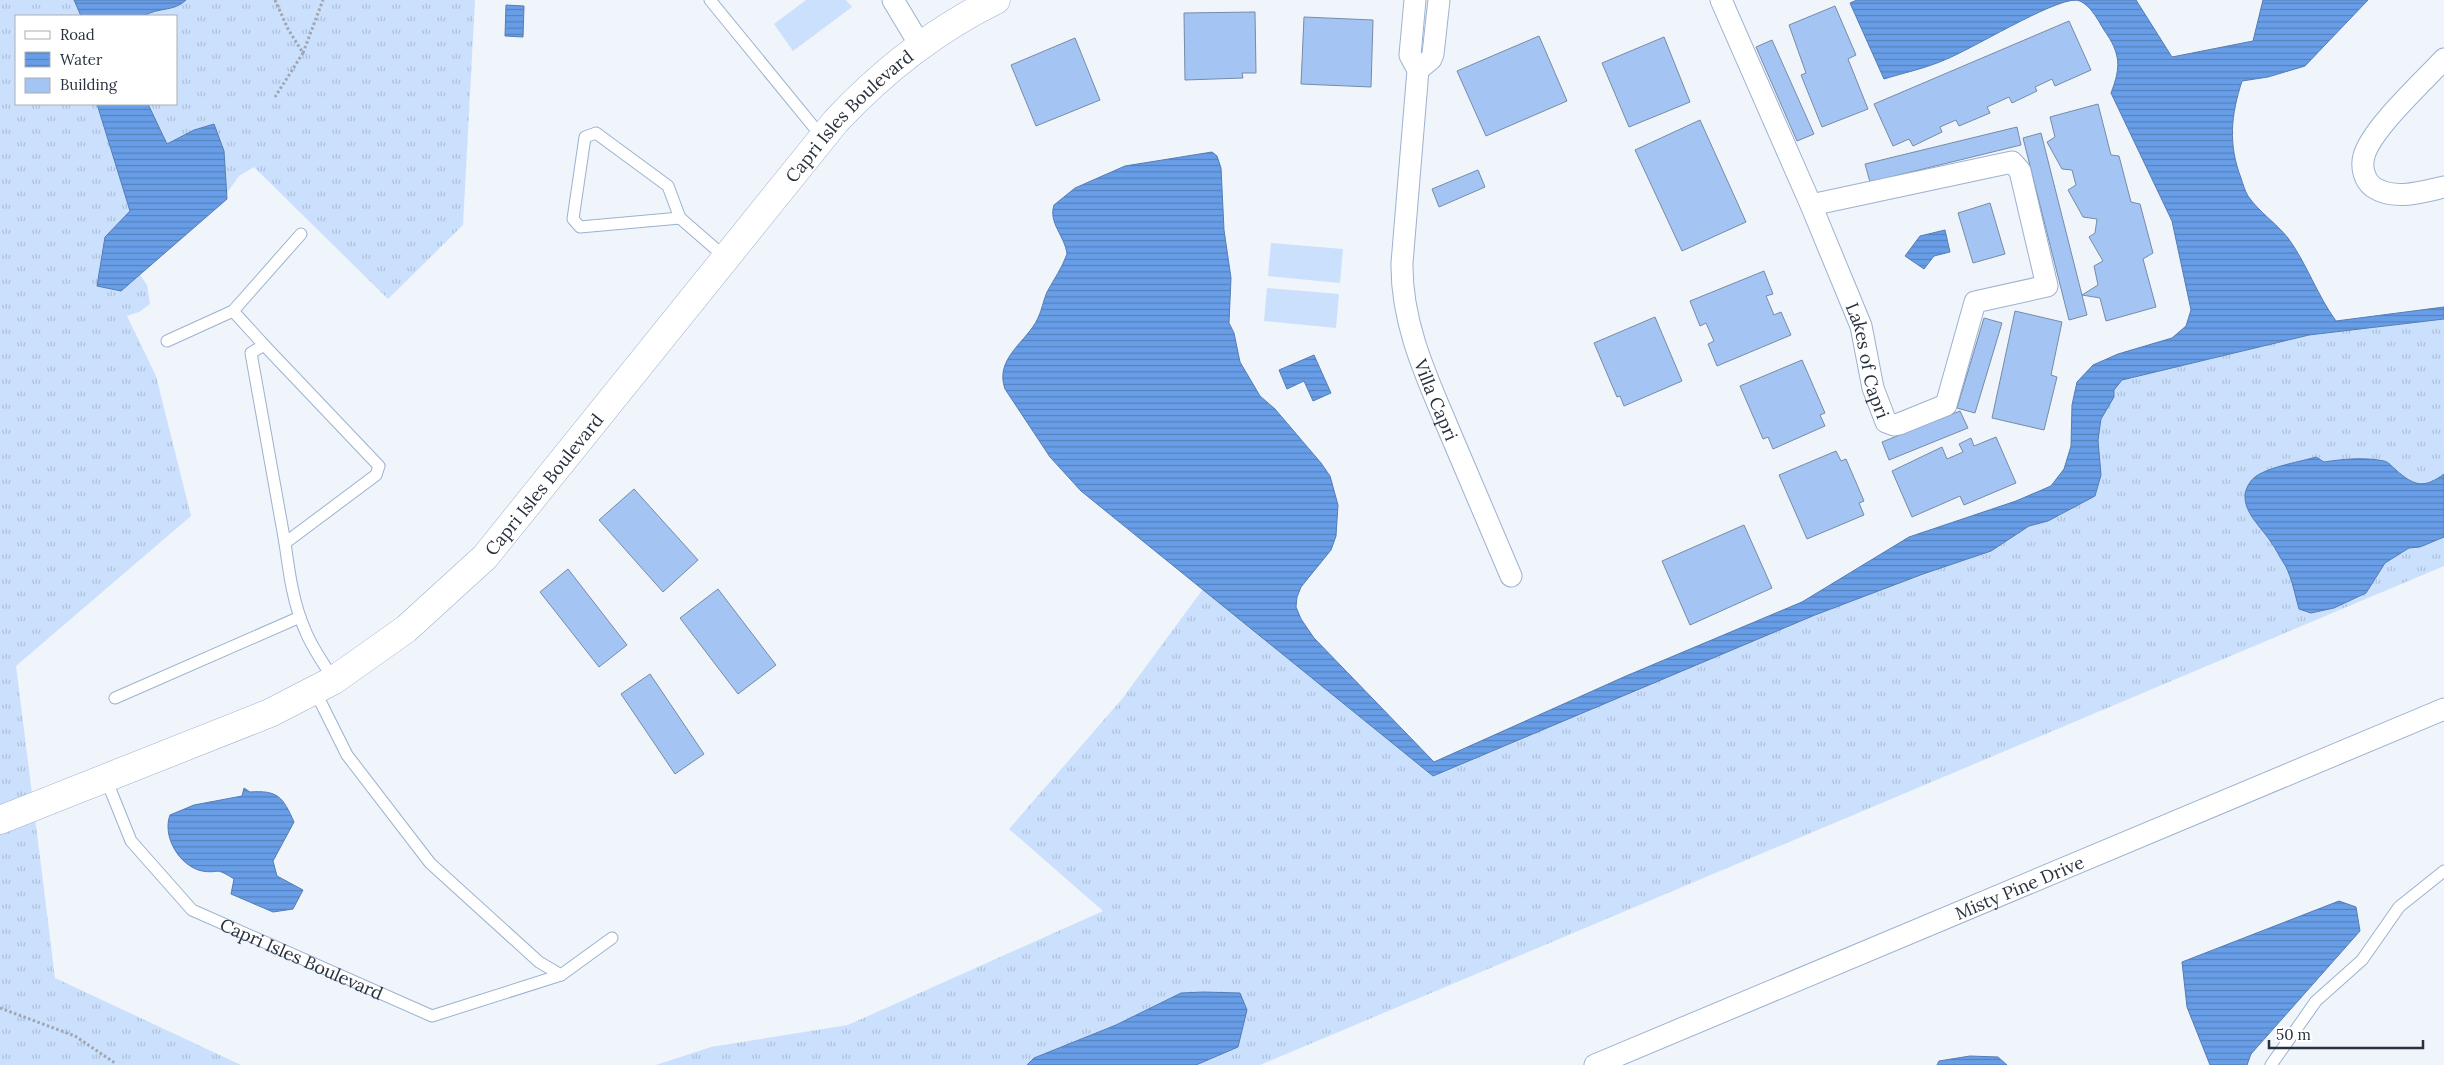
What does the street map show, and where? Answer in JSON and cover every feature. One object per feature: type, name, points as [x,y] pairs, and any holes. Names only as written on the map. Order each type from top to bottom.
[{"type":"street","points":[[893,0],[920,45]]},
{"type":"street","name":"Capri Isles Boulevard","points":[[0,820],[251,722],[324,686],[406,629],[485,557],[822,137],[866,90],[920,45],[959,20],[996,0]]},
{"type":"street","points":[[1415,0],[1410,55],[1418,70],[1431,59],[1433,54],[1438,0]]},
{"type":"street","name":"Lakes of Capri","points":[[1721,0],[1862,326],[1873,388],[1883,417],[1889,424],[1899,424],[1946,405],[1975,302],[2047,286],[2020,171],[2012,162],[1811,205]]},
{"type":"street","points":[[2444,59],[2382,126],[2366,150],[2362,162],[2366,178],[2374,187],[2384,192],[2415,194],[2444,187]]},
{"type":"street","name":"Villa Capri","points":[[1418,70],[1402,283],[1413,339],[1511,576]]},
{"type":"street","name":"Misty Pine Drive","points":[[1595,1065],[2444,709]]},
{"type":"lane","points":[[710,0],[822,137]]},
{"type":"lane","points":[[680,218],[580,227],[573,219],[584,137],[596,133],[668,186],[680,218],[726,258]]},
{"type":"lane","points":[[167,341],[233,311],[301,234]]},
{"type":"lane","points":[[233,311],[378,466],[376,475],[284,543]]},
{"type":"lane","points":[[264,345],[251,353],[291,586],[300,617],[317,653],[324,686],[347,755],[430,863],[539,962],[561,976]]},
{"type":"lane","points":[[115,698],[300,617]]},
{"type":"lane","name":"Capri Isles Boulevard","points":[[106,779],[131,841],[192,910],[432,1016],[561,976],[612,938]]},
{"type":"lane","points":[[2271,1065],[2316,1001],[2362,960],[2399,907],[2444,871]]},
{"type":"path","points":[[275,0],[303,53]]},
{"type":"path","points":[[275,97],[303,53],[323,0]]},
{"type":"path","points":[[0,1008],[76,1036],[115,1063]]},
{"type":"green space","points":[[0,0],[475,0],[463,225],[388,299],[254,167],[239,176],[222,200],[137,271],[147,285],[150,304],[139,312],[127,316],[156,376],[191,516],[16,666],[55,978],[241,1065],[0,1065]]},
{"type":"green space","points":[[806,0],[846,0],[852,7],[793,51],[774,24]]},
{"type":"green space","points":[[1271,243],[1343,249],[1340,283],[1268,276]]},
{"type":"green space","points":[[1267,288],[1339,294],[1336,328],[1264,321]]},
{"type":"green space","points":[[2444,307],[2444,566],[1260,1065],[656,1065],[711,1047],[848,1025],[1103,911],[1009,829],[1122,699],[1203,589],[1314,638],[1434,762],[1626,676],[1802,602],[1909,537],[2016,501],[2050,486],[2064,469],[2071,446],[2072,405],[2077,382],[2093,365],[2118,354]]},
{"type":"water","points":[[74,0],[186,0],[171,8],[146,15],[81,15]]},
{"type":"water","points":[[1857,0],[2076,0],[2064,2],[2030,16],[1942,61],[1884,79],[1850,3]]},
{"type":"water","points":[[2076,0],[2136,0],[2172,57],[2253,41],[2263,0],[2368,0],[2305,66],[2268,77],[2242,81],[2233,118],[2234,153],[2248,196],[2288,238],[2336,321],[2444,307],[2444,319],[2309,335],[2122,380],[2114,390],[2114,397],[2101,419],[2098,440],[2101,475],[2095,496],[2048,521],[2029,526],[1991,551],[1923,574],[1815,615],[1433,776],[1081,491],[1050,457],[1005,389],[1004,368],[1008,359],[1033,327],[1047,292],[1067,254],[1066,247],[1053,218],[1054,205],[1075,188],[1125,166],[1212,152],[1217,156],[1221,168],[1224,230],[1231,278],[1229,323],[1234,333],[1240,362],[1260,396],[1275,409],[1330,476],[1338,505],[1336,536],[1331,550],[1301,587],[1296,607],[1301,619],[1314,638],[1434,762],[1626,676],[1802,602],[1909,537],[2016,501],[2051,486],[2064,469],[2071,446],[2072,405],[2077,382],[2093,365],[2118,354],[2172,338],[2186,326],[2191,310],[2172,221],[2111,93],[2118,68],[2114,46],[2093,12],[2081,1]]},
{"type":"water","points":[[506,5],[524,6],[523,37],[505,36]]},
{"type":"water","points":[[97,105],[148,105],[167,144],[194,130],[214,124],[224,151],[227,199],[121,291],[97,286],[105,237],[130,211]]},
{"type":"water","points":[[1945,230],[1950,252],[1934,256],[1924,269],[1905,256],[1920,236]]},
{"type":"water","points":[[1314,355],[1331,393],[1313,401],[1304,381],[1287,389],[1279,370]]},
{"type":"water","points":[[2316,457],[2324,462],[2354,459],[2384,461],[2408,479],[2419,484],[2431,482],[2444,474],[2444,537],[2420,547],[2409,548],[2385,563],[2366,593],[2334,608],[2311,613],[2299,609],[2285,565],[2250,514],[2245,498],[2246,490],[2256,476],[2271,469]]},
{"type":"water","points":[[244,788],[250,792],[267,792],[278,797],[283,801],[294,822],[273,861],[277,876],[303,890],[293,909],[273,912],[231,894],[234,879],[220,872],[208,872],[194,868],[186,863],[174,849],[168,832],[170,815],[194,805],[242,796]]},
{"type":"water","points":[[2339,901],[2356,907],[2360,931],[2251,1054],[2247,1065],[2210,1065],[2187,1007],[2182,962]]},
{"type":"water","points":[[1181,993],[1240,993],[1247,1010],[1238,1047],[1196,1065],[1027,1065],[1034,1058],[1116,1025]]},
{"type":"water","points":[[1970,1056],[1998,1057],[2007,1065],[1937,1065],[1939,1061]]},
{"type":"building","points":[[1835,6],[1856,55],[1848,59],[1868,109],[1822,127],[1801,75],[1806,73],[1789,25]]},
{"type":"building","points":[[1255,12],[1256,73],[1242,73],[1243,78],[1185,80],[1184,13]]},
{"type":"building","points":[[1304,17],[1373,20],[1371,87],[1301,84]]},
{"type":"building","points":[[2069,21],[2091,70],[2055,86],[2052,79],[2035,87],[2037,91],[2012,103],[2009,97],[1987,107],[1990,113],[1959,126],[1956,120],[1940,127],[1942,132],[1913,146],[1909,139],[1893,146],[1874,104]]},
{"type":"building","points":[[1539,36],[1567,101],[1486,136],[1457,71]]},
{"type":"building","points":[[1664,37],[1690,102],[1629,127],[1602,63]]},
{"type":"building","points":[[1075,38],[1100,100],[1036,126],[1011,65]]},
{"type":"building","points":[[1772,40],[1814,134],[1797,141],[1756,47]]},
{"type":"building","points":[[2098,104],[2111,155],[2119,156],[2131,202],[2140,204],[2153,253],[2143,259],[2156,307],[2106,321],[2100,298],[2082,295],[2098,285],[2094,266],[2103,261],[2089,237],[2095,233],[2097,219],[2083,217],[2068,190],[2076,185],[2072,170],[2062,169],[2047,142],[2055,137],[2050,117]]},
{"type":"building","points":[[1700,120],[1746,222],[1682,251],[1635,150]]},
{"type":"building","points":[[2017,127],[2021,145],[1870,182],[1865,164]]},
{"type":"building","points":[[2041,133],[2087,315],[2069,320],[2023,138]]},
{"type":"building","points":[[1478,170],[1485,187],[1439,207],[1432,189]]},
{"type":"building","points":[[1990,203],[2005,254],[1973,263],[1958,213]]},
{"type":"building","points":[[1764,271],[1773,294],[1766,296],[1774,315],[1781,312],[1791,335],[1717,366],[1708,344],[1714,341],[1706,323],[1700,326],[1690,301]]},
{"type":"building","points":[[2015,311],[2062,322],[2051,375],[2057,377],[2044,430],[1992,418]]},
{"type":"building","points":[[1655,317],[1682,381],[1624,406],[1620,396],[1617,397],[1594,343]]},
{"type":"building","points":[[1984,318],[2002,323],[1975,413],[1957,408]]},
{"type":"building","points":[[1802,360],[1825,413],[1820,415],[1825,426],[1773,449],[1768,437],[1763,439],[1740,386]]},
{"type":"building","points":[[1960,411],[1968,428],[1889,460],[1882,442]]},
{"type":"building","points":[[1996,437],[2016,483],[1964,505],[1960,496],[1912,517],[1892,471],[1942,447],[1947,459],[1963,452],[1959,444],[1971,438],[1974,446]]},
{"type":"building","points":[[1836,451],[1841,461],[1846,459],[1864,501],[1859,503],[1864,515],[1807,539],[1779,475]]},
{"type":"building","points":[[634,489],[698,560],[663,592],[599,520]]},
{"type":"building","points":[[1744,525],[1772,588],[1690,625],[1662,561]]},
{"type":"building","points":[[568,569],[627,645],[599,667],[540,592]]},
{"type":"building","points":[[718,589],[776,665],[738,694],[680,618]]},
{"type":"building","points":[[650,674],[704,754],[675,774],[621,694]]}]
